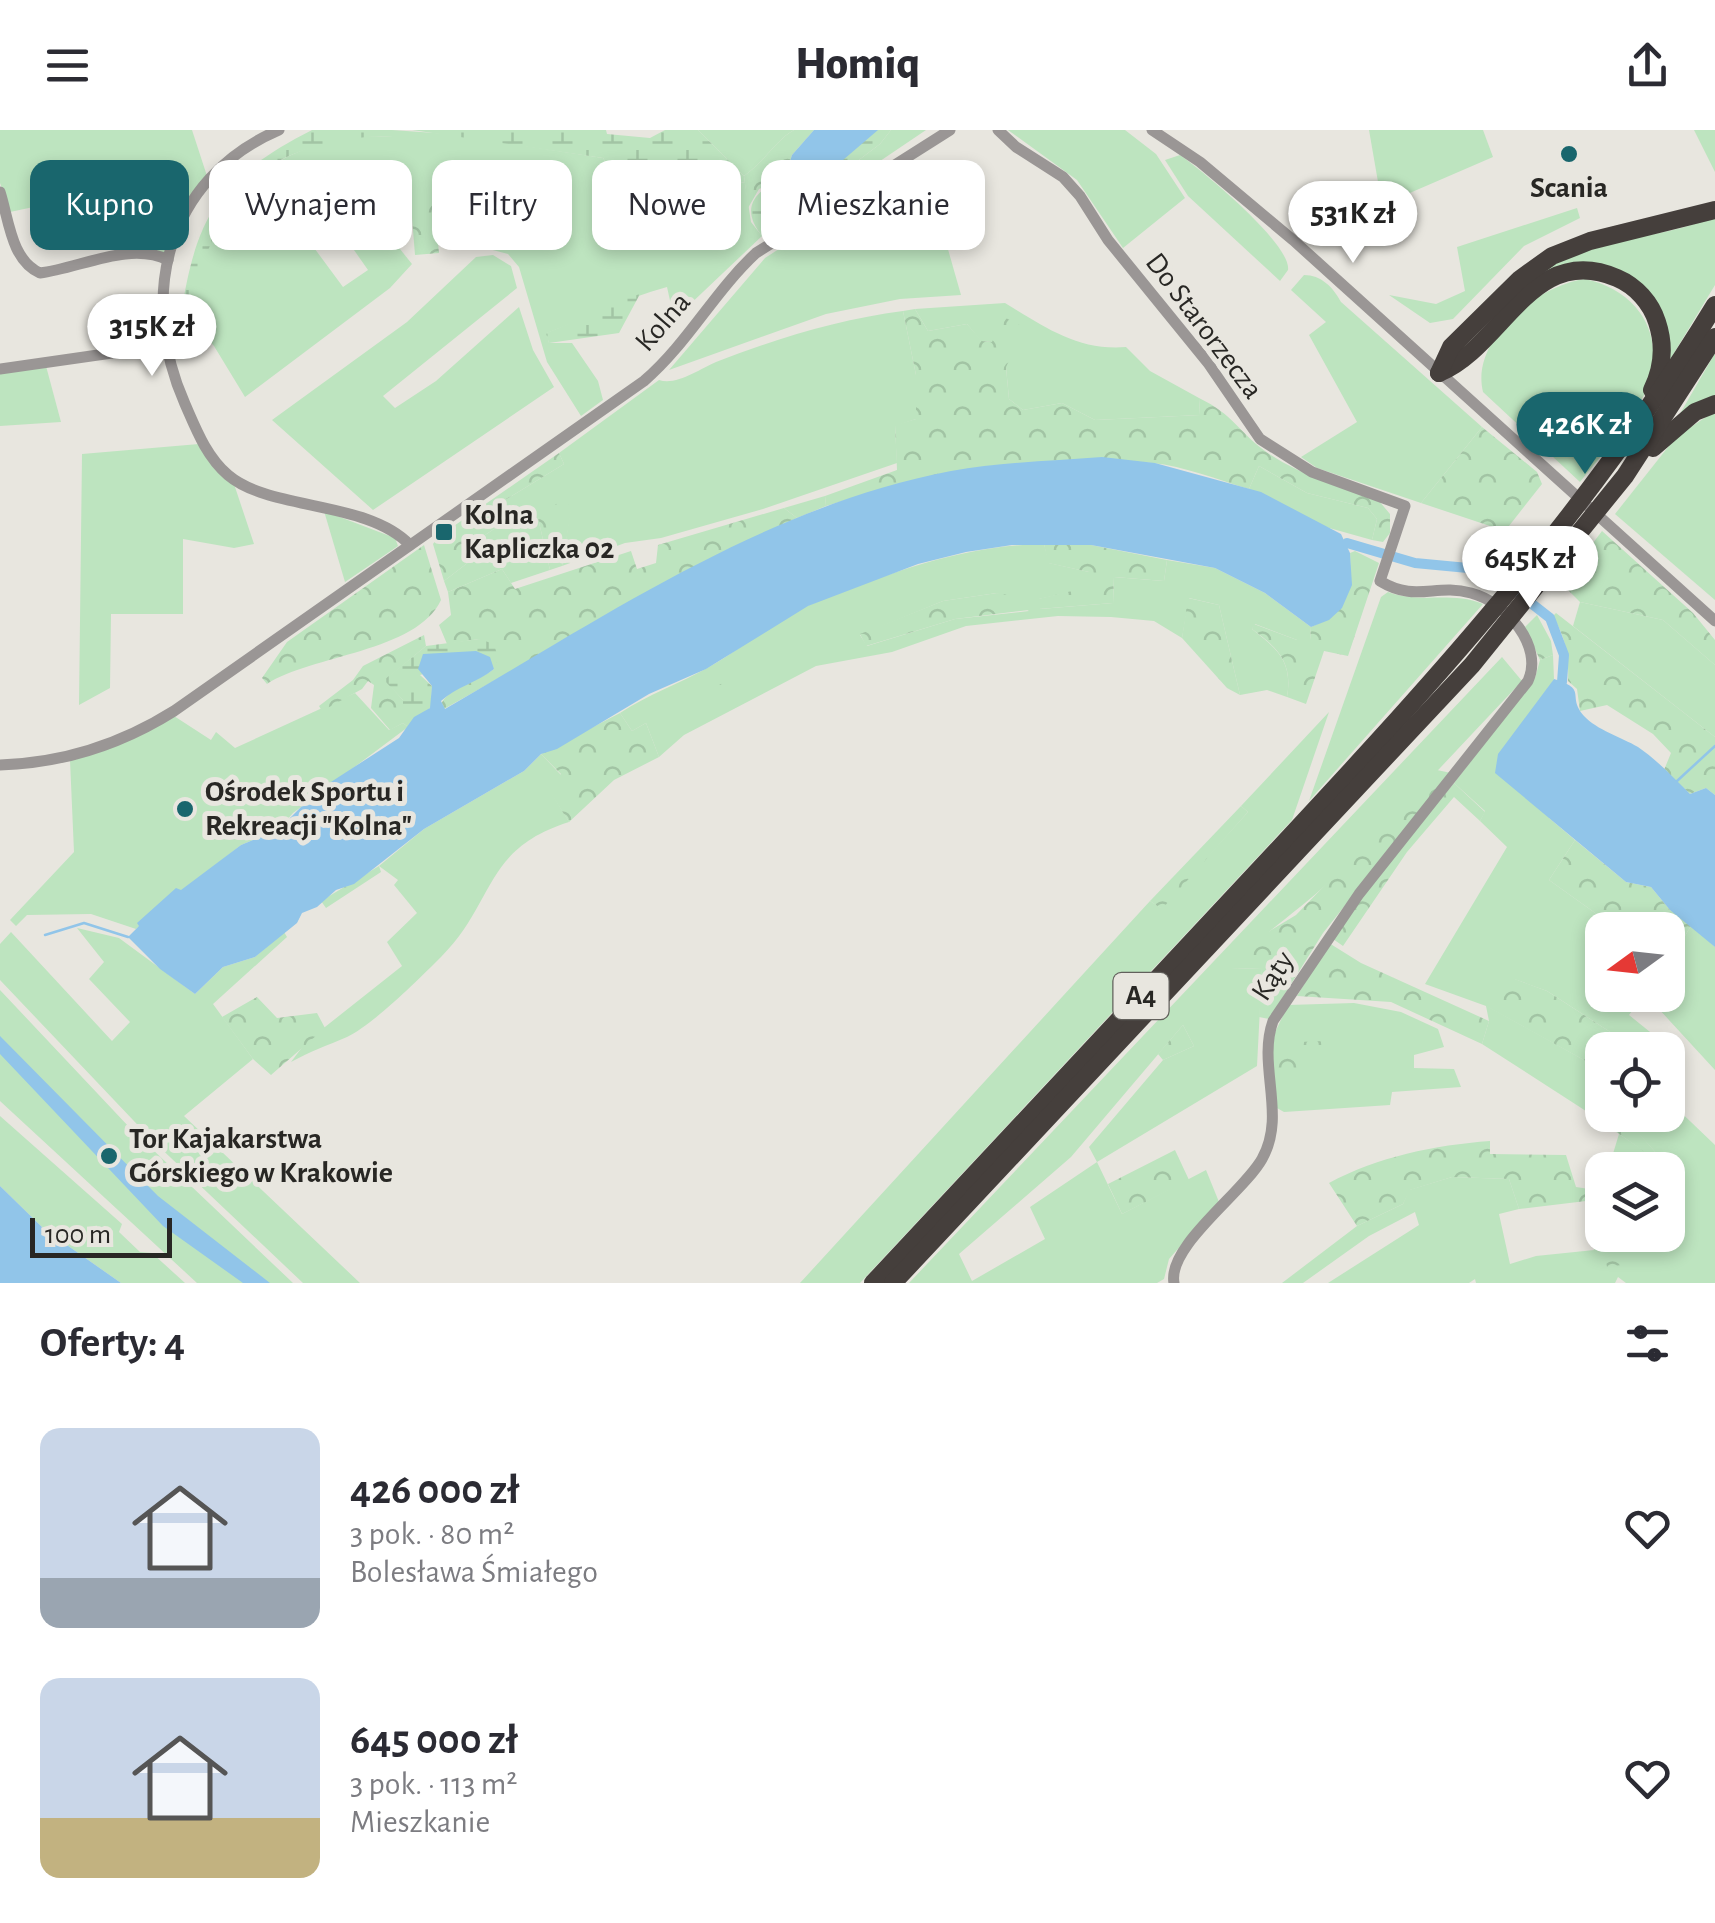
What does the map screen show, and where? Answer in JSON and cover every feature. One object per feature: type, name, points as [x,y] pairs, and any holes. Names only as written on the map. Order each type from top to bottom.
[{"type":"highway","points":[[1439,373],[1451,347],[1520,279],[1552,256],[1590,241],[1715,210]]},
{"type":"highway","points":[[1439,373],[1468,359],[1542,282],[1572,270],[1592,270],[1626,282],[1651,307],[1662,353],[1658,379],[1617,466]]},
{"type":"highway","name":"A4","points":[[1617,466],[1715,305]]},
{"type":"highway","name":"A4","points":[[893,1283],[1466,660],[1715,337]]},
{"type":"highway","points":[[1617,466],[1715,404]]},
{"type":"highway","name":"A4","points":[[872,1283],[1466,660]]},
{"type":"street","points":[[279,130],[233,157],[210,178],[175,230],[160,304],[166,350],[203,443],[228,475],[246,487],[349,514],[398,534],[410,545]]},
{"type":"street","name":"Kolna","points":[[0,765],[82,754],[147,728],[658,369],[756,254],[950,130]]},
{"type":"street","name":"Do Starorzecza","points":[[998,130],[1016,148],[1062,177],[1080,196],[1108,240],[1208,363],[1260,439],[1312,472],[1405,506],[1386,563]]},
{"type":"street","points":[[1152,130],[1218,176],[1715,621]]},
{"type":"street","points":[[0,192],[18,254],[26,266],[40,272],[136,253],[154,253],[168,260]]},
{"type":"street","points":[[0,369],[119,352],[166,350]]},
{"type":"street","name":"Kąty","points":[[1174,1283],[1176,1260],[1245,1184],[1267,1149],[1273,1101],[1267,1038],[1273,1020],[1358,894],[1532,672],[1527,637],[1478,595],[1398,592],[1380,581],[1386,563]]},
{"type":"green space","points":[[0,130],[192,130],[207,176],[189,208],[189,160],[30,160],[30,208],[10,212],[0,183]]},
{"type":"green space","points":[[312,130],[392,130],[393,137],[353,138],[281,160],[262,160]]},
{"type":"green space","points":[[392,130],[449,134],[603,158],[592,160],[592,250],[741,250],[741,182],[745,183],[751,222],[761,237],[684,310],[673,314],[667,287],[547,333],[549,343],[572,343],[598,381],[603,400],[581,416],[547,362],[519,267],[508,254],[493,250],[572,250],[572,160],[432,160],[432,193],[412,193],[412,160],[282,160],[331,141],[392,137]]},
{"type":"green space","points":[[412,130],[606,130],[607,134],[650,138],[665,130],[698,130],[728,160],[603,158]]},
{"type":"green space","points":[[698,130],[794,130],[744,176],[741,160],[728,160]]},
{"type":"green space","points":[[794,130],[814,130],[790,160],[762,160]]},
{"type":"green space","points":[[865,130],[891,130],[859,160],[836,160]]},
{"type":"green space","points":[[891,130],[926,130],[882,160],[859,160]]},
{"type":"green space","points":[[1008,130],[1125,130],[1156,154],[1185,198],[1123,248],[1077,180]]},
{"type":"green space","points":[[1369,130],[1483,130],[1493,157],[1382,205]]},
{"type":"green space","points":[[1694,130],[1715,130],[1715,172]]},
{"type":"green space","points":[[1180,155],[1244,209],[1276,244],[1288,270],[1280,281],[1188,196],[1165,160]]},
{"type":"green space","points":[[761,161],[761,188],[748,208],[744,176]]},
{"type":"green space","points":[[432,191],[432,250],[439,253],[415,255],[412,193]]},
{"type":"green space","points":[[761,192],[761,235],[751,208]]},
{"type":"green space","points":[[1577,208],[1580,218],[1524,246],[1453,319],[1430,323],[1389,295],[1436,304],[1465,291],[1457,247]]},
{"type":"green space","points":[[1715,216],[1715,285],[1668,363],[1642,288],[1574,265],[1495,320],[1531,280],[1557,261],[1595,247]]},
{"type":"green space","points":[[209,219],[209,248],[188,316],[182,309],[188,275]]},
{"type":"green space","points":[[209,243],[209,250],[316,250],[343,287],[368,270],[354,250],[401,250],[412,264],[390,288],[245,397],[214,346],[188,316]]},
{"type":"green space","points":[[777,250],[948,250],[961,295],[900,299],[826,314],[669,370],[765,258]]},
{"type":"green space","points":[[493,255],[511,266],[517,288],[383,396],[395,408],[436,381],[519,307],[533,350],[554,387],[373,510],[272,420],[407,322],[476,257]]},
{"type":"green space","points":[[1304,275],[1326,283],[1341,302],[1482,427],[1421,503],[1317,468],[1301,457],[1357,422],[1309,335],[1326,322],[1291,290]]},
{"type":"green space","points":[[1585,279],[1605,285],[1635,307],[1645,321],[1653,356],[1651,375],[1638,407],[1580,482],[1483,392],[1482,372],[1497,335],[1512,318],[1547,292]]},
{"type":"green space","points":[[640,294],[619,333],[549,343],[546,333]]},
{"type":"green space","points":[[1005,303],[1077,341],[1126,347],[1150,371],[1199,398],[1200,415],[1095,420],[1062,403],[1023,410],[1009,399],[1006,367],[992,342],[981,341],[967,324],[928,331],[915,309]]},
{"type":"green space","points":[[915,309],[928,331],[967,324],[982,341],[992,342],[1002,316],[1025,328],[1006,367],[1009,399],[1023,410],[1062,403],[1095,420],[1200,415],[1199,398],[1278,459],[1320,480],[1379,501],[1390,514],[1390,533],[1383,542],[1372,540],[1377,519],[1368,508],[1307,493],[1259,466],[1249,489],[1152,463],[1026,463],[947,475],[826,506],[825,496],[897,470],[895,425],[916,419],[916,375],[903,311]]},
{"type":"green space","points":[[903,311],[916,375],[916,419],[895,426],[897,463],[763,509],[661,538],[625,543],[562,566],[571,507],[538,518],[550,570],[511,583],[502,569],[448,592],[444,581],[474,558],[476,541],[497,527],[505,500],[564,464],[559,453],[659,380],[680,379],[716,362],[808,331]]},
{"type":"green space","points":[[1715,353],[1715,398],[1677,419]]},
{"type":"green space","points":[[46,366],[61,422],[0,426],[0,372]]},
{"type":"green space","points":[[1715,411],[1715,600],[1615,514],[1676,437]]},
{"type":"green space","points":[[1482,427],[1537,472],[1542,484],[1505,531],[1421,503]]},
{"type":"green space","points":[[199,444],[234,484],[254,544],[234,548],[183,539],[183,614],[111,614],[110,688],[79,705],[82,454]]},
{"type":"green space","points":[[559,453],[564,464],[505,500],[497,527],[476,541],[474,558],[444,581],[433,544],[438,537]]},
{"type":"green space","points":[[1259,466],[1307,493],[1368,508],[1377,519],[1372,540],[1315,524],[1249,489]]},
{"type":"green space","points":[[825,496],[826,506],[797,518],[784,508]]},
{"type":"green space","points":[[559,502],[572,506],[562,566],[550,570],[538,518]]},
{"type":"green space","points":[[784,508],[797,518],[723,552],[444,709],[440,707],[456,689],[494,669],[479,639],[447,644],[439,625],[451,615],[448,592],[502,569],[515,589],[631,551],[637,569],[656,563],[658,545]]},
{"type":"green space","points":[[324,511],[395,538],[398,546],[345,582]]},
{"type":"green space","points":[[1602,531],[1693,613],[1715,640],[1715,665],[1663,620],[1580,602],[1562,584]]},
{"type":"green space","points":[[1044,544],[1049,563],[1089,572],[1089,588],[1039,599],[1040,609],[1113,603],[1114,577],[1164,581],[1167,560],[1215,568],[1265,593],[1311,627],[1310,640],[1297,640],[1255,624],[1252,629],[1281,657],[1288,674],[1287,697],[1267,690],[1240,695],[1219,605],[1189,598],[1182,638],[1154,621],[1058,616],[966,626],[892,652],[816,666],[684,735],[659,757],[646,723],[632,731],[620,713],[709,667],[807,606],[922,564],[1013,546]],"holes":[[[997,593],[1029,611],[955,619],[867,646],[860,635],[943,601]]]},
{"type":"green space","points":[[1044,544],[1091,545],[1167,560],[1164,581],[1114,577],[1113,603],[1039,609],[1038,599],[1089,587],[1089,572],[1048,563]]},
{"type":"green space","points":[[424,545],[441,600],[428,617],[387,642],[286,674],[267,684],[262,678],[287,642]]},
{"type":"green space","points":[[1355,551],[1379,563],[1348,656],[1324,651],[1306,704],[1287,697],[1288,674],[1282,657],[1252,629],[1254,624],[1297,640],[1310,640],[1311,627],[1332,614],[1344,597],[1350,576],[1350,553]]},
{"type":"green space","points":[[1388,592],[1483,604],[1309,801],[1381,597]]},
{"type":"green space","points":[[997,593],[1024,598],[1029,610],[955,619],[866,646],[860,634],[943,601]]},
{"type":"green space","points":[[1188,598],[1219,605],[1240,695],[1227,688],[1182,638]]},
{"type":"green space","points":[[1580,602],[1663,620],[1715,665],[1715,737],[1573,626]]},
{"type":"green space","points":[[1556,613],[1715,737],[1715,795],[1706,788],[1690,794],[1664,770],[1671,753],[1653,734],[1607,705],[1580,711],[1577,689],[1568,681],[1567,655],[1553,616]]},
{"type":"green space","points":[[1537,615],[1551,641],[1553,655],[1540,660],[1525,627]]},
{"type":"green space","points":[[424,635],[426,646],[385,680],[403,700],[403,723],[390,730],[371,708],[374,685],[368,681],[362,689],[322,711],[319,706],[353,680],[363,666]]},
{"type":"green space","points":[[479,639],[494,644],[498,658],[494,669],[489,657],[420,675],[432,686],[431,707],[408,727],[403,723],[403,700],[384,680],[426,646]]},
{"type":"green space","points":[[1553,655],[1554,679],[1542,699],[1549,818],[1575,840],[1549,880],[1594,912],[1585,912],[1585,1012],[1631,1012],[1629,1015],[1650,1032],[1610,1032],[1547,991],[1514,979],[1487,1006],[1585,1061],[1585,1110],[1482,1044],[1489,1021],[1486,1006],[1425,984],[1507,847],[1480,821],[1485,811],[1454,783],[1535,678],[1540,660]]},
{"type":"green space","points":[[1502,657],[1522,681],[1355,857],[1232,968],[1262,969],[1257,1066],[1097,1162],[1122,1214],[1206,1170],[1219,1202],[1169,1259],[1164,1279],[1157,1283],[909,1283]],"holes":[[[1183,1025],[1194,1046],[1163,1060],[1089,1147],[1097,1162],[1030,1207],[1045,1239],[972,1281],[959,1254],[1071,1157]]]},
{"type":"green space","points":[[760,663],[766,671],[700,716],[695,698]]},
{"type":"green space","points":[[355,693],[389,730],[403,723],[408,727],[293,813],[279,829],[241,845],[136,929],[91,914],[27,915],[16,926],[10,920],[74,852],[70,760],[174,716],[211,740],[216,732],[235,748]]},
{"type":"green space","points":[[1329,712],[1292,820],[860,1283],[800,1283],[1150,901],[1161,908],[1248,812],[1241,806]]},
{"type":"green space","points":[[620,713],[632,731],[646,723],[659,757],[614,780],[569,822],[548,789],[561,774],[541,754]]},
{"type":"green space","points":[[541,754],[561,775],[549,789],[569,822],[541,833],[505,862],[459,937],[383,1012],[347,1037],[291,1062],[306,1042],[402,966],[387,942],[417,913],[394,885],[398,880],[379,866],[424,829],[524,771]]},
{"type":"green space","points":[[1437,770],[1451,773],[1323,933],[1269,1019],[1259,1017],[1262,969],[1230,968],[1255,940],[1296,915]]},
{"type":"green space","points":[[1454,783],[1485,812],[1480,821],[1454,797],[1407,852],[1343,946],[1333,939],[1366,889]]},
{"type":"green space","points":[[1241,806],[1248,812],[1162,909],[1150,901]]},
{"type":"green space","points":[[1575,840],[1626,882],[1651,887],[1673,912],[1594,912],[1549,880]]},
{"type":"green space","points":[[379,866],[381,872],[326,908],[321,901]]},
{"type":"green space","points":[[1692,924],[1715,947],[1715,1070],[1685,1037],[1685,1032],[1680,1032],[1662,1012],[1685,1012],[1685,936]]},
{"type":"green space","points":[[77,928],[119,938],[195,994],[223,967],[255,957],[284,932],[287,937],[213,1004],[253,1059],[184,1116],[360,1283],[303,1283],[152,1140],[0,980],[0,944],[11,932],[112,1041],[130,1022],[89,979],[104,962]]},
{"type":"green space","points":[[1329,943],[1361,963],[1489,1021],[1482,1044],[1391,1002],[1297,996]]},
{"type":"green space","points":[[1513,959],[1518,964],[1515,979],[1547,991],[1610,1032],[1585,1032],[1585,1061],[1486,1006]]},
{"type":"green space","name":"Tor Kajakarstwa Górskiego w Krakowie","points":[[0,990],[130,1128],[293,1283],[197,1283],[0,1101]]},
{"type":"green space","points":[[257,997],[277,1018],[317,1013],[325,1028],[271,1075],[253,1059],[222,1017]]},
{"type":"green space","points":[[1354,1003],[1401,1012],[1438,1029],[1444,1047],[1414,1055],[1414,1068],[1454,1069],[1461,1087],[1392,1092],[1390,1105],[1284,1112],[1277,1108],[1270,1043],[1288,1005]]},
{"type":"green space","points":[[1183,1025],[1194,1046],[1163,1060],[1158,1054]]},
{"type":"green space","points":[[1325,1041],[1318,1075],[1274,1082],[1270,1043]]},
{"type":"green space","points":[[0,1116],[122,1224],[119,1232],[140,1252],[152,1253],[185,1283],[121,1283],[44,1229],[0,1186]]},
{"type":"green space","points":[[1685,1116],[1715,1145],[1715,1283],[1626,1283],[1618,1277],[1615,1283],[1476,1283],[1475,1279],[1469,1283],[1328,1283],[1419,1225],[1415,1212],[1369,1236],[1303,1283],[1282,1283],[1357,1226],[1403,1204],[1409,1190],[1452,1177],[1509,1179],[1519,1209],[1499,1214],[1510,1264],[1536,1256],[1585,1251],[1685,1252],[1685,1152],[1655,1152],[1637,1132],[1685,1132]]},
{"type":"green space","points":[[1616,1132],[1638,1132],[1655,1152],[1645,1152]]},
{"type":"green space","points":[[1619,1134],[1646,1152],[1614,1152]]},
{"type":"green space","points":[[1490,1141],[1490,1154],[1566,1155],[1576,1187],[1585,1188],[1585,1201],[1519,1209],[1509,1179],[1452,1177],[1410,1190],[1403,1204],[1357,1226],[1329,1183],[1367,1166],[1448,1146]]},
{"type":"green space","points":[[1175,1150],[1189,1180],[1122,1214],[1108,1184]]},
{"type":"green space","points":[[1604,1252],[1636,1252],[1635,1263],[1607,1267]]},
{"type":"water","points":[[814,130],[878,130],[843,160],[790,160]]},
{"type":"water","points":[[1102,457],[1155,463],[1261,492],[1341,534],[1350,553],[1352,585],[1342,608],[1329,620],[1311,627],[1265,593],[1215,568],[1091,545],[1012,545],[918,564],[808,606],[706,669],[649,694],[557,749],[541,754],[524,771],[424,829],[354,884],[336,890],[317,907],[302,913],[297,923],[255,957],[223,967],[195,994],[160,969],[128,937],[139,926],[137,923],[176,888],[181,890],[241,845],[279,829],[317,791],[399,738],[414,717],[430,708],[432,686],[418,669],[423,654],[476,651],[490,657],[494,669],[447,696],[441,701],[445,709],[626,602],[752,537],[817,510],[951,471]]},
{"type":"water","points":[[1554,679],[1571,686],[1579,709],[1589,721],[1645,752],[1690,794],[1706,788],[1715,795],[1715,947],[1685,922],[1685,912],[1672,912],[1651,887],[1626,882],[1495,773],[1498,754]]},
{"type":"water","points":[[0,1036],[158,1196],[270,1283],[243,1283],[163,1226],[0,1054]]},
{"type":"water","points":[[0,1186],[44,1229],[121,1283],[0,1283]]},
{"type":"waterway","points":[[1347,543],[1415,563],[1489,570],[1550,618],[1564,655],[1562,682]]},
{"type":"waterway","points":[[1677,781],[1715,746]]},
{"type":"waterway","points":[[45,935],[84,923],[128,937]]},
{"type":"place","name":"Scania","points":[[1569,154]]},
{"type":"place","name":"Kolna Kapliczka 02","points":[[444,532]]},
{"type":"place","name":"Ośrodek Sportu i Rekreacji \"Kolna\"","points":[[185,809]]},
{"type":"place","name":"Tor Kajakarstwa Górskiego w Krakowie","points":[[109,1156]]}]
